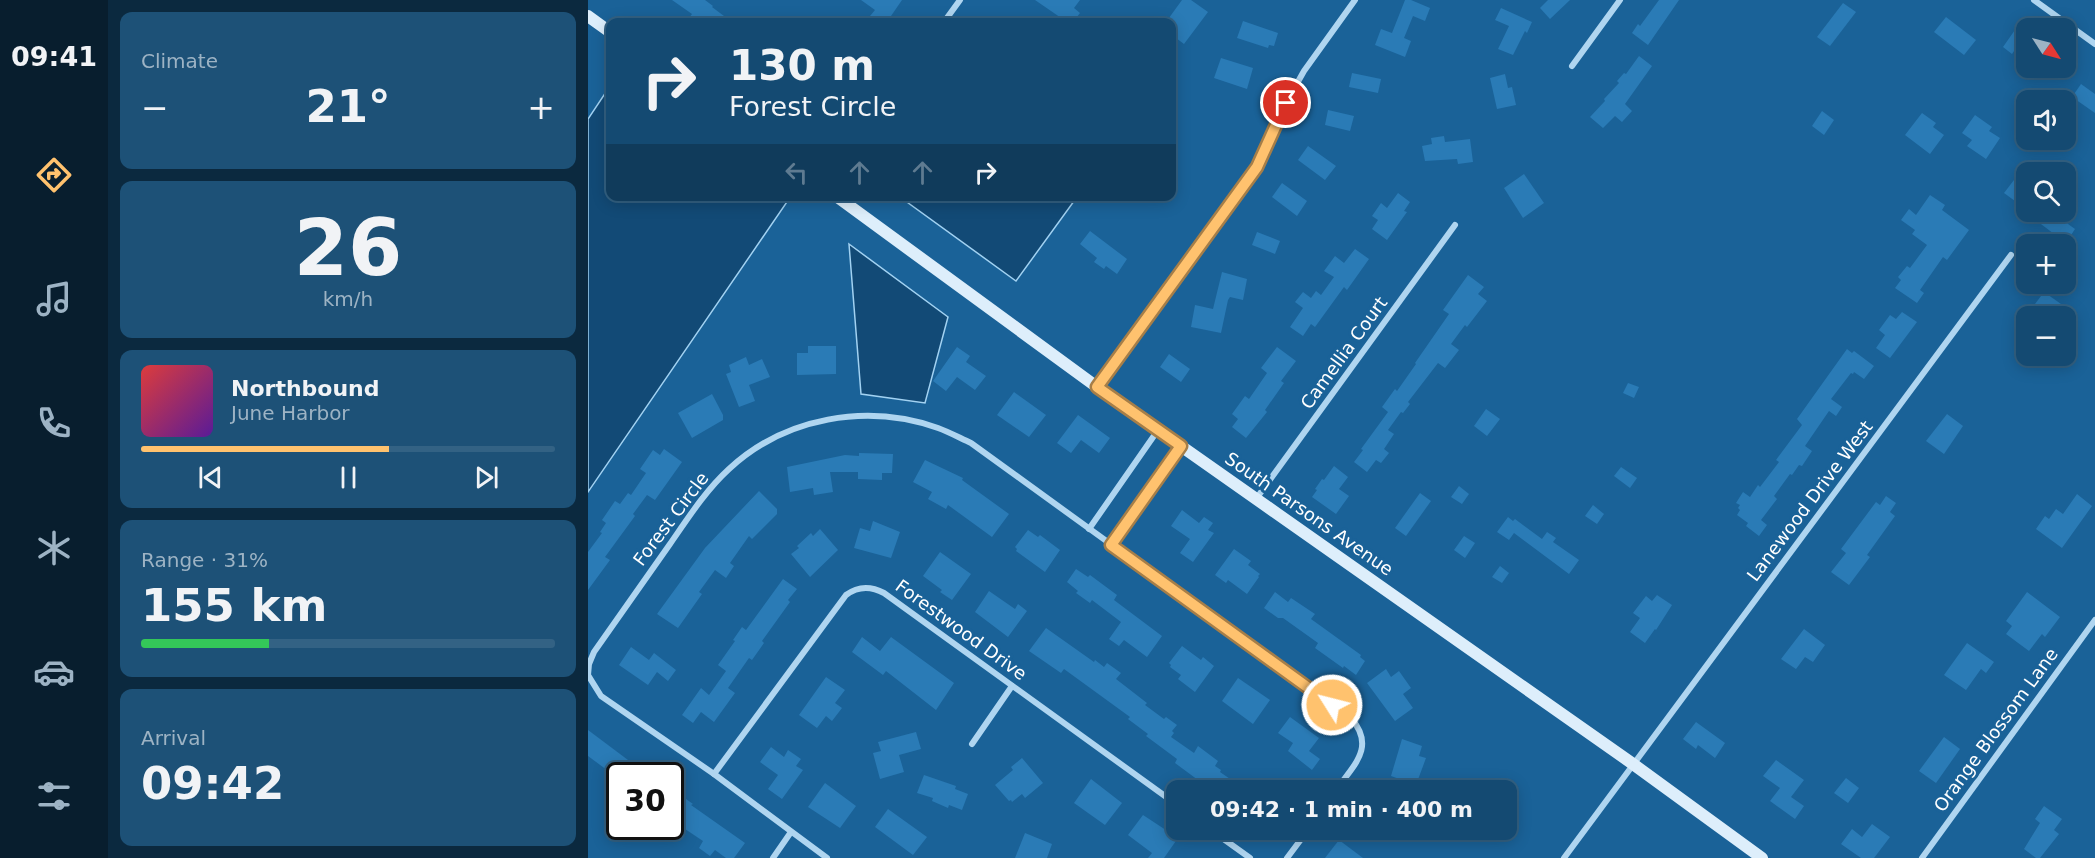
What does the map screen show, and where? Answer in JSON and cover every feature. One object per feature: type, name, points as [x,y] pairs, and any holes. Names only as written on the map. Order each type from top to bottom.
[{"type":"main road","points":[[588,16],[606,29]]},
{"type":"main road","name":"South Parsons Avenue","points":[[843,201],[1097,387],[1634,764],[1762,858]]},
{"type":"street","points":[[947,18],[960,0]]},
{"type":"street","points":[[1097,387],[1257,167],[1286,103],[1304,70],[1355,0]]},
{"type":"street","points":[[1572,66],[1620,0]]},
{"type":"street","points":[[2034,0],[2095,44]]},
{"type":"street","name":"Camellia Court","points":[[1256,499],[1455,225]]},
{"type":"street","name":"Lanewood Drive West","points":[[1564,858],[2011,255]]},
{"type":"street","name":"Forest Circle","points":[[827,858],[714,774],[601,696],[588,675],[589,664],[594,652],[705,494],[729,468],[758,446],[787,432],[818,421],[848,416],[879,416],[908,420],[939,428],[971,443],[1351,718],[1358,727],[1363,746],[1360,757],[1343,780]]},
{"type":"street","points":[[1089,529],[1158,430]]},
{"type":"street","points":[[1111,545],[1181,446]]},
{"type":"street","name":"Forestwood Drive","points":[[714,774],[846,595],[854,590],[875,588],[1166,797]]},
{"type":"street","name":"Orange Blossom Lane","points":[[1922,858],[2095,620]]},
{"type":"street","points":[[972,744],[1012,686]]},
{"type":"street","points":[[773,858],[791,832]]},
{"type":"street","points":[[1225,840],[1250,858]]},
{"type":"street","points":[[1287,858],[1300,840]]},
{"type":"water","points":[[606,92],[606,201],[788,201],[588,492],[588,119]]},
{"type":"water","points":[[906,201],[1074,201],[1016,281]]},
{"type":"water","points":[[849,244],[948,317],[925,403],[861,394]]},
{"type":"building","points":[[672,0],[705,0],[727,18],[689,18],[692,14]]},
{"type":"building","points":[[861,0],[902,0],[891,16],[894,18],[873,18],[870,16],[875,10]]},
{"type":"building","points":[[1035,0],[1080,0],[1074,8],[1080,13],[1076,18],[1061,18]]},
{"type":"building","points":[[1182,0],[1191,0],[1208,12],[1184,44],[1176,38],[1176,18],[1169,18]]},
{"type":"building","points":[[1405,0],[1411,0],[1430,8],[1425,21],[1413,16],[1404,38],[1411,41],[1405,57],[1375,45],[1381,29],[1392,33]]},
{"type":"building","points":[[1548,0],[1570,0],[1550,19],[1540,8]]},
{"type":"building","points":[[1659,0],[1679,0],[1648,45],[1632,33]]},
{"type":"building","points":[[1843,3],[1856,12],[1830,46],[1817,37]]},
{"type":"building","points":[[1501,8],[1532,22],[1513,55],[1498,49],[1509,26],[1495,20]]},
{"type":"building","points":[[1946,17],[1976,40],[1964,55],[1934,32]]},
{"type":"building","points":[[1243,21],[1278,33],[1274,46],[1269,45],[1268,48],[1237,38]]},
{"type":"building","points":[[2016,28],[2016,48],[2012,54],[2003,47]]},
{"type":"building","points":[[1639,56],[1652,66],[1625,104],[1632,111],[1622,122],[1615,116],[1603,128],[1590,117]]},
{"type":"building","points":[[1221,58],[1253,68],[1247,89],[1214,78]]},
{"type":"building","points":[[1352,73],[1381,79],[1378,93],[1349,87]]},
{"type":"building","points":[[1505,74],[1508,88],[1512,87],[1516,105],[1497,109],[1490,78]]},
{"type":"building","points":[[2081,84],[2095,94],[2095,113],[2076,100],[2076,91]]},
{"type":"building","points":[[1328,110],[1354,116],[1350,131],[1325,125]]},
{"type":"building","points":[[1822,111],[1834,120],[1824,135],[1812,126]]},
{"type":"building","points":[[1922,113],[1936,123],[1933,127],[1944,135],[1930,154],[1905,135]]},
{"type":"building","points":[[1975,115],[1992,127],[1989,131],[2000,138],[1986,159],[1967,146],[1972,140],[1962,133]]},
{"type":"building","points":[[1444,136],[1445,142],[1470,139],[1473,162],[1458,164],[1457,159],[1425,161],[1422,146],[1432,144],[1431,138]]},
{"type":"building","points":[[1308,146],[1336,166],[1325,180],[1298,160]]},
{"type":"building","points":[[1524,174],[1544,203],[1523,218],[1504,188]]},
{"type":"building","points":[[2014,180],[2016,182],[2016,202],[2004,193]]},
{"type":"building","points":[[1282,183],[1307,201],[1297,216],[1272,197]]},
{"type":"building","points":[[1398,193],[1410,202],[1404,211],[1407,212],[1387,240],[1372,229],[1378,220],[1372,216],[1381,203],[1387,208]]},
{"type":"building","points":[[1930,195],[1945,205],[1942,210],[1969,230],[1947,260],[1943,257],[1920,290],[1924,293],[1917,303],[1895,288],[1901,280],[1898,277],[1907,266],[1910,268],[1927,245],[1912,234],[1915,230],[1901,220],[1909,209],[1916,215]]},
{"type":"building","points":[[2038,222],[2065,222],[2075,229],[2072,234],[2054,234]]},
{"type":"building","points":[[1090,231],[1127,259],[1117,274],[1106,266],[1104,269],[1094,262],[1097,258],[1080,244]]},
{"type":"building","points":[[1257,232],[1280,241],[1275,254],[1252,245]]},
{"type":"building","points":[[1355,249],[1369,259],[1347,290],[1344,287],[1315,327],[1311,324],[1303,336],[1290,327],[1303,308],[1295,302],[1303,292],[1311,298],[1316,291],[1321,295],[1334,277],[1324,271],[1335,256],[1344,263]]},
{"type":"building","points":[[1222,272],[1247,279],[1243,300],[1230,297],[1228,300],[1221,333],[1191,327],[1195,305],[1213,309]]},
{"type":"building","points":[[1468,275],[1484,287],[1478,294],[1487,301],[1451,344],[1459,350],[1445,368],[1438,363],[1408,402],[1410,404],[1388,430],[1394,434],[1384,449],[1389,453],[1381,463],[1376,460],[1367,472],[1354,462],[1388,412],[1382,407],[1395,389],[1397,391],[1449,314],[1443,310]]},
{"type":"building","points":[[2042,294],[2047,294],[2061,304],[2060,306],[2034,306]]},
{"type":"building","points":[[1902,312],[1917,322],[1890,358],[1876,348],[1885,335],[1879,330],[1890,315],[1896,319]]},
{"type":"building","points":[[808,346],[836,346],[836,374],[797,375],[797,353],[808,353]]},
{"type":"building","points":[[957,347],[970,356],[966,362],[986,376],[975,390],[957,377],[946,391],[933,381]]},
{"type":"building","points":[[1277,347],[1296,361],[1281,381],[1284,383],[1265,410],[1267,412],[1246,438],[1232,427],[1238,419],[1232,414],[1245,396],[1249,399],[1267,373],[1261,368]]},
{"type":"building","points":[[1847,349],[1852,353],[1854,351],[1874,366],[1864,379],[1854,372],[1851,373],[1831,399],[1842,407],[1836,416],[1829,411],[1805,446],[1812,451],[1802,466],[1799,465],[1792,475],[1790,474],[1774,496],[1777,499],[1761,520],[1767,525],[1759,536],[1746,526],[1748,523],[1737,515],[1740,505],[1736,503],[1743,492],[1750,497],[1779,462],[1776,460],[1802,425],[1797,419]]},
{"type":"building","points":[[1169,354],[1190,369],[1181,382],[1160,367]]},
{"type":"building","points":[[746,357],[749,365],[762,359],[770,377],[749,385],[755,401],[739,407],[726,374],[731,372],[729,365]]},
{"type":"building","points":[[1628,383],[1639,387],[1634,398],[1623,393]]},
{"type":"building","points":[[1014,392],[1046,415],[1029,437],[997,415]]},
{"type":"building","points":[[712,394],[723,415],[723,420],[692,438],[678,413]]},
{"type":"building","points":[[1486,409],[1500,419],[1487,436],[1474,426]]},
{"type":"building","points":[[1947,414],[1963,426],[1944,454],[1926,441]]},
{"type":"building","points":[[1078,415],[1110,438],[1099,453],[1081,440],[1071,453],[1057,443]]},
{"type":"building","points":[[664,449],[682,462],[655,500],[647,495],[633,514],[635,516],[605,557],[610,560],[588,590],[588,552],[602,533],[600,532],[606,523],[602,520],[615,501],[620,504],[628,493],[631,495],[646,473],[640,469],[653,450],[660,455]]},
{"type":"building","points":[[859,453],[893,454],[892,473],[882,473],[882,480],[858,479],[858,472],[830,472],[833,492],[814,495],[813,488],[790,492],[787,467],[845,455],[859,456]]},
{"type":"building","points":[[925,460],[963,478],[962,480],[1009,514],[992,537],[948,505],[946,509],[928,499],[932,492],[913,482]]},
{"type":"building","points":[[1334,466],[1348,477],[1339,489],[1349,496],[1336,514],[1312,497],[1322,479],[1324,480]]},
{"type":"building","points":[[1621,467],[1637,478],[1630,488],[1614,476]]},
{"type":"building","points":[[1459,486],[1469,494],[1462,504],[1451,497]]},
{"type":"building","points":[[759,491],[777,509],[777,514],[752,539],[749,536],[730,563],[734,566],[726,578],[715,570],[699,592],[702,594],[678,628],[657,614],[705,548]]},
{"type":"building","points":[[1420,493],[1431,501],[1406,536],[1395,528]]},
{"type":"building","points":[[2077,494],[2092,506],[2062,548],[2036,529],[2045,516],[2049,519],[2056,509],[2063,514]]},
{"type":"building","points":[[1886,496],[1896,503],[1890,512],[1895,516],[1867,555],[1870,557],[1849,585],[1831,572],[1846,553],[1841,549],[1876,502],[1880,505]]},
{"type":"building","points":[[1593,505],[1604,514],[1597,524],[1585,516]]},
{"type":"building","points":[[1182,510],[1199,523],[1204,517],[1213,523],[1208,530],[1214,533],[1193,562],[1180,553],[1190,539],[1171,526]]},
{"type":"building","points":[[1508,517],[1513,521],[1515,519],[1542,539],[1547,532],[1556,538],[1553,542],[1579,560],[1569,574],[1514,533],[1509,540],[1497,532]]},
{"type":"building","points":[[873,521],[900,532],[891,558],[854,548],[860,528],[870,531]]},
{"type":"building","points":[[820,529],[838,550],[810,577],[791,554],[811,533],[813,536]]},
{"type":"building","points":[[1028,530],[1038,537],[1040,535],[1060,550],[1045,572],[1016,551],[1015,547]]},
{"type":"building","points":[[1464,536],[1475,543],[1465,558],[1454,550]]},
{"type":"building","points":[[1234,549],[1251,561],[1248,565],[1260,574],[1247,594],[1228,580],[1226,583],[1215,575]]},
{"type":"building","points":[[940,552],[971,574],[952,600],[923,576]]},
{"type":"building","points":[[1500,566],[1509,573],[1502,583],[1492,577]]},
{"type":"building","points":[[1076,569],[1088,577],[1090,575],[1117,595],[1114,600],[1162,636],[1147,657],[1124,640],[1119,646],[1109,639],[1121,622],[1092,600],[1090,603],[1076,593],[1078,591],[1067,582]]},
{"type":"building","points":[[783,579],[797,589],[762,641],[764,643],[752,660],[749,658],[728,688],[735,693],[714,722],[701,712],[693,723],[682,715],[701,688],[709,695],[726,671],[718,665],[735,641],[733,640],[742,627],[746,630]]},
{"type":"building","points":[[989,591],[1015,609],[1018,604],[1027,611],[1008,637],[975,612]]},
{"type":"building","points":[[1275,592],[1288,602],[1291,598],[1315,614],[1311,619],[1361,655],[1360,657],[1365,661],[1356,675],[1315,648],[1318,643],[1283,618],[1278,618],[1264,608]]},
{"type":"building","points":[[2027,592],[2060,617],[2045,637],[2042,634],[2029,651],[2006,634],[2012,626],[2006,621]]},
{"type":"building","points":[[1657,595],[1672,605],[1645,643],[1630,632],[1640,618],[1633,613],[1646,596],[1652,601]]},
{"type":"building","points":[[1046,628],[1094,662],[1095,660],[1104,667],[1107,663],[1121,673],[1116,679],[1147,703],[1145,705],[1164,719],[1166,717],[1177,725],[1171,737],[1194,753],[1198,746],[1218,761],[1215,766],[1232,780],[1198,780],[1175,763],[1177,759],[1146,736],[1148,734],[1128,719],[1130,717],[1064,669],[1061,673],[1029,651]]},
{"type":"building","points":[[1804,629],[1825,645],[1813,662],[1805,657],[1796,669],[1781,659]]},
{"type":"building","points":[[862,637],[880,651],[891,637],[954,683],[936,710],[886,671],[883,675],[852,652]]},
{"type":"building","points":[[1967,643],[1994,662],[1986,673],[1981,669],[1966,690],[1944,675]]},
{"type":"building","points":[[1182,646],[1201,660],[1203,657],[1214,666],[1195,692],[1178,679],[1181,675],[1170,667],[1169,663]]},
{"type":"building","points":[[631,647],[649,660],[654,653],[676,670],[668,681],[657,672],[648,685],[619,665]]},
{"type":"building","points":[[1386,669],[1391,677],[1399,671],[1411,688],[1403,694],[1413,708],[1395,721],[1367,683]]},
{"type":"building","points":[[826,677],[845,690],[835,703],[842,708],[832,721],[826,716],[817,728],[799,715]]},
{"type":"building","points":[[1238,678],[1270,700],[1253,724],[1222,701]]},
{"type":"building","points":[[1290,717],[1319,738],[1309,751],[1320,759],[1312,770],[1288,751],[1293,743],[1278,733]]},
{"type":"building","points":[[1696,722],[1725,743],[1715,758],[1698,745],[1696,749],[1683,739]]},
{"type":"building","points":[[588,730],[631,762],[606,762],[606,769],[588,756]]},
{"type":"building","points":[[916,732],[921,749],[899,755],[904,772],[880,779],[873,753],[881,751],[878,742]]},
{"type":"building","points":[[1944,737],[1960,749],[1936,783],[1919,771]]},
{"type":"building","points":[[1402,739],[1422,746],[1419,756],[1426,758],[1418,780],[1402,780],[1391,776]]},
{"type":"building","points":[[771,747],[784,757],[788,750],[801,759],[796,766],[803,770],[782,799],[768,789],[778,775],[760,762]]},
{"type":"building","points":[[1022,758],[1043,783],[1025,798],[1022,794],[1012,802],[995,785],[1013,770],[1011,767]]},
{"type":"building","points":[[1776,760],[1804,780],[1791,797],[1804,806],[1795,819],[1770,801],[1780,788],[1763,776]]},
{"type":"building","points":[[924,775],[956,786],[955,789],[968,794],[962,810],[949,805],[948,808],[932,801],[933,798],[917,793]]},
{"type":"building","points":[[1846,778],[1859,788],[1848,803],[1834,793]]},
{"type":"building","points":[[1091,779],[1122,803],[1105,825],[1074,803]]},
{"type":"building","points":[[825,783],[856,806],[840,828],[808,807]]},
{"type":"building","points":[[684,798],[745,843],[734,858],[726,858],[715,850],[710,856],[699,848],[703,841],[684,828]]},
{"type":"building","points":[[2044,806],[2062,819],[2054,830],[2059,834],[2040,858],[2036,858],[2024,849],[2040,823],[2035,819]]},
{"type":"building","points":[[888,809],[927,837],[913,855],[875,827]]},
{"type":"building","points":[[1143,815],[1166,830],[1166,840],[1177,840],[1164,858],[1148,858],[1152,853],[1128,835]]},
{"type":"building","points":[[1872,824],[1890,837],[1874,858],[1861,858],[1841,844],[1852,829],[1862,837]]},
{"type":"building","points":[[1025,833],[1052,844],[1047,858],[1015,858]]},
{"type":"building","points":[[1339,840],[1363,858],[1325,858]]},
{"type":"route","points":[[1286,103],[1257,167],[1097,387],[1181,446],[1111,545],[1332,705]]}]
